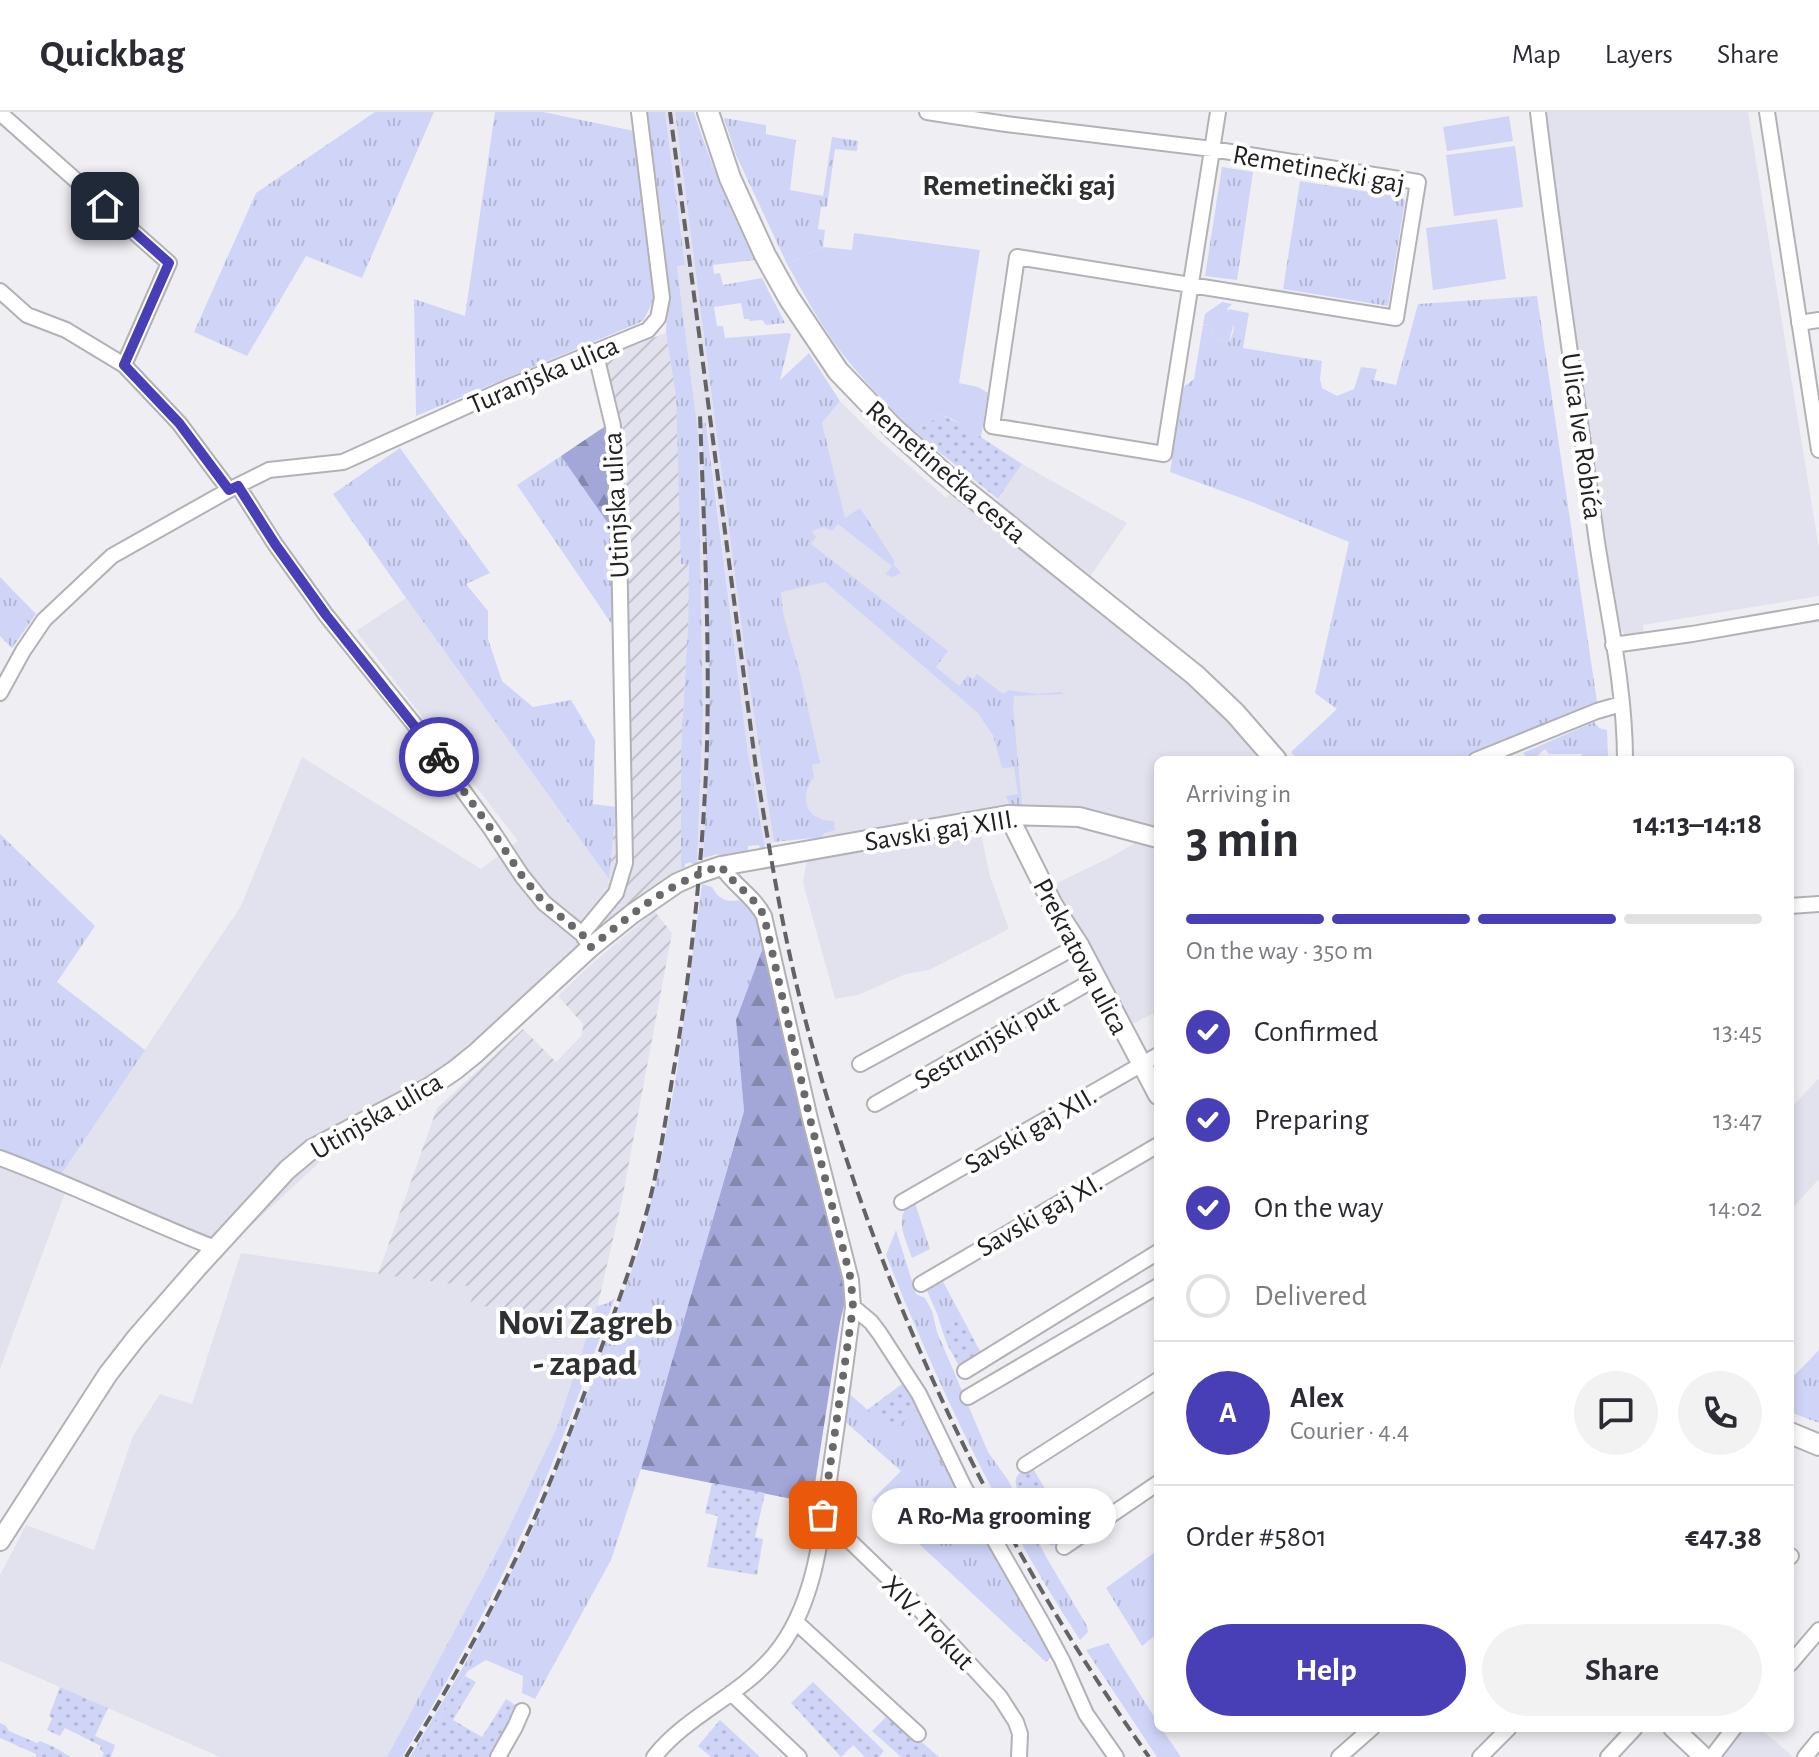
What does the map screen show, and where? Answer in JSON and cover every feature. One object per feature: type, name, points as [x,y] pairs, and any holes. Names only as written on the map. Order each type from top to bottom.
[{"type":"main road","name":"Remetinečka cesta","points":[[708,112],[730,178],[765,255],[789,298],[838,371],[894,429],[943,473],[1195,675],[1235,713],[1273,756]]},
{"type":"main road","points":[[1794,1435],[1819,1445]]},
{"type":"street","name":"Turanjska ulica","points":[[0,693],[44,620],[112,556],[269,470],[343,462],[509,387],[648,330],[658,318],[662,298],[639,112]]},
{"type":"street","name":"Remetinečki gaj","points":[[927,112],[1007,118],[1212,149],[1418,182],[1396,318],[1190,286],[1017,257],[992,426],[1164,454],[1190,286],[1212,149],[1218,112]]},
{"type":"street","name":"Ulica Ive Robića","points":[[1538,112],[1621,704],[1625,756]]},
{"type":"street","points":[[1767,112],[1819,450]]},
{"type":"street","points":[[0,113],[169,263],[124,365]]},
{"type":"street","points":[[0,291],[27,315],[66,330],[124,365],[179,423],[234,488],[326,615],[422,734],[522,876],[544,903],[587,941]]},
{"type":"street","points":[[1799,323],[1819,320]]},
{"type":"street","name":"Utinjska ulica","points":[[587,941],[616,893],[625,863],[619,541],[613,426],[595,351]]},
{"type":"street","points":[[1613,645],[1819,612]]},
{"type":"street","points":[[1486,756],[1621,704]]},
{"type":"street","name":"Savski gaj XIII.","points":[[771,857],[1008,815],[1079,817],[1154,837]]},
{"type":"street","name":"Prekratova ulica","points":[[1008,815],[1053,905],[1079,945],[1154,1088]]},
{"type":"street","name":"Utinjska ulica","points":[[0,1541],[108,1374],[136,1338],[287,1170],[330,1140],[430,1087],[455,1070],[476,1053],[587,941],[677,883],[721,866],[771,857]]},
{"type":"street","points":[[654,1757],[685,1724],[761,1669],[776,1653],[796,1622],[812,1577],[853,1307],[851,1280],[810,1119],[764,916],[758,904],[721,866]]},
{"type":"street","points":[[1794,906],[1819,904]]},
{"type":"street","points":[[860,1064],[1079,945]]},
{"type":"street","name":"Sestrunjski put","points":[[875,1104],[1097,978]]},
{"type":"street","name":"Savski gaj XII.","points":[[902,1202],[1154,1057]]},
{"type":"street","name":"Savski gaj XI.","points":[[921,1284],[1154,1147]]},
{"type":"street","points":[[0,1158],[215,1248]]},
{"type":"street","points":[[965,1371],[1154,1254]]},
{"type":"street","points":[[968,1397],[1154,1288]]},
{"type":"street","points":[[853,1307],[871,1322],[919,1394],[964,1487],[1046,1630],[1086,1714],[1111,1754]]},
{"type":"street","points":[[1025,1465],[1154,1383]]},
{"type":"street","points":[[1064,1547],[1154,1486]]},
{"type":"street","name":"XIV. Trokut","points":[[823,1515],[911,1600],[1000,1697],[1020,1734],[1019,1757]]},
{"type":"street","points":[[796,1622],[918,1734]]},
{"type":"street","points":[[1794,1659],[1819,1630]]},
{"type":"street","points":[[731,1693],[799,1757]]},
{"type":"street","points":[[498,1757],[522,1711]]},
{"type":"street","points":[[1339,1757],[1367,1732]]},
{"type":"street","points":[[1480,1757],[1505,1732]]},
{"type":"street","points":[[1608,1757],[1631,1732]]},
{"type":"street","points":[[1677,1732],[1704,1757]]},
{"type":"street","points":[[1712,1757],[1731,1732]]},
{"type":"street","points":[[1805,1757],[1819,1740]]},
{"type":"shaded area","points":[[665,112],[675,112],[748,676],[774,842],[764,845],[758,817],[707,423],[703,423],[708,769],[703,858],[697,862],[703,710],[698,433],[677,265],[685,264]]},
{"type":"shaded area","points":[[1547,112],[1748,112],[1819,549],[1819,596],[1643,625],[1644,635],[1632,637],[1625,635],[1618,627],[1549,147]]},
{"type":"shaded area","points":[[666,333],[676,397],[682,564],[690,565],[681,749],[681,869],[630,908],[609,879],[616,807],[614,532],[610,423],[594,359]]},
{"type":"shaded area","points":[[840,401],[946,498],[953,491],[1136,637],[1219,709],[1260,756],[1154,756],[1154,1013],[1129,1026],[1050,889],[1140,840],[1085,812],[980,829],[990,876],[1009,929],[929,970],[906,974],[858,995],[835,999],[803,883],[810,840],[782,646],[771,542],[845,519],[822,423]]},
{"type":"shaded area","points":[[1022,464],[1127,523],[1087,581],[993,507]]},
{"type":"shaded area","points":[[406,598],[630,908],[558,986],[467,1070],[438,1093],[337,1146],[228,1247],[215,1248],[60,1176],[241,906],[302,757],[481,869],[518,841],[356,631]]},
{"type":"shaded area","points":[[654,911],[672,933],[622,1200],[595,1317],[470,1305],[475,1287],[378,1274],[437,1108],[523,1029],[556,1062],[582,1035],[583,1024],[558,996]]},
{"type":"shaded area","points":[[1819,1078],[1819,1179],[1794,1207],[1794,1105]]},
{"type":"shaded area","points":[[0,1165],[66,1190],[0,1369]]},
{"type":"shaded area","points":[[241,1253],[476,1287],[471,1305],[595,1317],[557,1427],[504,1538],[387,1757],[220,1757],[0,1661],[0,1575],[26,1525],[94,1550],[133,1436],[160,1394],[192,1404]]},
{"type":"shaded area","points":[[1741,1732],[1765,1732],[1793,1757],[1720,1757]]},
{"type":"green space","points":[[375,112],[434,112],[362,278],[306,256],[247,356],[194,332],[256,193]]},
{"type":"green space","points":[[495,112],[543,112],[634,131],[654,299],[643,321],[416,416],[414,299],[465,316]]},
{"type":"green space","points":[[647,112],[665,112],[685,265],[677,266],[698,433],[703,711],[697,862],[693,866],[691,862],[685,864],[685,868],[681,869],[681,749],[689,565],[681,564],[676,397],[666,333],[663,229]]},
{"type":"green space","points":[[675,112],[694,112],[722,187],[755,260],[713,265],[714,274],[720,273],[723,285],[762,278],[785,323],[766,325],[762,320],[744,319],[741,303],[714,307],[717,326],[723,326],[725,338],[791,334],[780,380],[809,353],[840,401],[822,423],[845,518],[860,508],[901,573],[892,577],[886,574],[892,566],[838,524],[832,531],[824,527],[812,531],[816,537],[811,544],[948,651],[936,667],[959,686],[968,675],[973,679],[977,674],[1003,694],[1009,690],[1064,694],[1014,696],[1022,805],[1010,806],[1006,796],[1018,794],[1014,767],[1002,768],[993,735],[977,712],[825,582],[781,592],[783,613],[820,763],[812,765],[814,777],[806,800],[811,813],[834,821],[835,830],[822,837],[774,842],[748,676]]},
{"type":"green space","points":[[1509,116],[1513,141],[1447,151],[1443,127]]},
{"type":"green space","points":[[724,118],[766,125],[766,134],[796,140],[790,190],[823,196],[832,137],[858,141],[857,151],[835,149],[827,207],[821,207],[818,229],[825,230],[823,247],[787,264],[736,155]]},
{"type":"green space","points":[[1515,146],[1523,207],[1454,216],[1446,155]]},
{"type":"green space","points":[[1222,167],[1253,172],[1237,280],[1205,276]]},
{"type":"green space","points":[[1300,181],[1401,197],[1405,201],[1388,306],[1283,289]]},
{"type":"green space","points":[[1497,219],[1506,279],[1433,290],[1426,228]]},
{"type":"green space","points":[[854,233],[980,250],[959,383],[978,387],[988,393],[981,437],[941,415],[914,432],[853,367],[822,324],[787,264],[823,247],[852,250]]},
{"type":"green space","points":[[1537,296],[1597,702],[1473,756],[1294,756],[1291,752],[1337,709],[1315,693],[1349,542],[1170,472],[1182,391],[1194,379],[1203,325],[1209,326],[1215,338],[1229,342],[1232,337],[1234,328],[1228,309],[1249,313],[1243,348],[1322,361],[1322,388],[1337,396],[1354,389],[1361,367],[1377,369],[1374,380],[1396,385],[1418,304]]},
{"type":"green space","points":[[1222,302],[1232,304],[1227,309],[1234,322],[1229,342],[1215,338],[1209,326],[1203,324],[1205,314]]},
{"type":"green space","points":[[941,415],[961,424],[1022,464],[998,499],[914,432]]},
{"type":"green space","points":[[610,423],[614,532],[561,456]]},
{"type":"green space","points":[[702,423],[706,423],[748,753],[765,848],[748,846],[748,851],[703,858],[709,685]]},
{"type":"green space","points":[[400,448],[490,573],[466,584],[488,611],[488,639],[502,681],[533,707],[571,700],[595,740],[593,804],[616,807],[609,879],[333,494]]},
{"type":"green space","points":[[561,456],[614,532],[613,626],[517,485]]},
{"type":"green space","points":[[0,577],[36,614],[12,648],[0,636]]},
{"type":"green space","points":[[1594,722],[1599,728],[1607,730],[1608,756],[1549,754],[1545,749],[1539,756],[1526,756],[1523,753]]},
{"type":"green space","points":[[0,834],[95,926],[57,982],[145,1050],[60,1176],[0,1153]]},
{"type":"green space","points":[[702,884],[712,887],[723,899],[749,902],[756,910],[767,937],[736,1020],[744,1111],[641,1469],[611,1560],[535,1699],[522,1693],[523,1676],[486,1660],[468,1671],[414,1757],[410,1757],[466,1662],[530,1535],[589,1389],[641,1244],[662,1155],[677,1071]]},
{"type":"green space","points":[[767,937],[846,1298],[812,1503],[641,1469],[744,1111],[736,1020]]},
{"type":"green space","points":[[914,1200],[930,1249],[912,1258],[902,1220],[907,1206]]},
{"type":"green space","points":[[896,1230],[916,1294],[925,1298],[932,1311],[937,1332],[988,1452],[1008,1480],[1045,1555],[1087,1626],[1088,1632],[1080,1640],[998,1500],[928,1355],[886,1255]]},
{"type":"green space","points":[[940,1276],[962,1317],[942,1330],[925,1286]]},
{"type":"green space","points":[[615,1298],[548,1474],[495,1589],[451,1674],[402,1757],[387,1757],[504,1538],[557,1427],[597,1306]]},
{"type":"green space","points":[[962,1317],[982,1355],[960,1368],[942,1330]]},
{"type":"green space","points":[[1819,1350],[1819,1423],[1794,1414],[1794,1376]]},
{"type":"green space","points":[[906,1381],[919,1408],[892,1431],[867,1410]]},
{"type":"green space","points":[[846,1391],[891,1430],[919,1408],[997,1559],[1027,1604],[1054,1655],[1046,1662],[872,1500],[901,1471],[841,1418]]},
{"type":"green space","points":[[1031,1465],[1073,1536],[1052,1546],[1044,1542],[1016,1484],[1019,1474]]},
{"type":"green space","points":[[712,1483],[765,1493],[755,1537],[763,1539],[757,1575],[707,1567],[718,1516],[705,1513]]},
{"type":"green space","points":[[1154,1553],[1154,1636],[1142,1646],[1106,1588]]},
{"type":"green space","points":[[1108,1643],[1154,1717],[1154,1732],[1164,1732],[1181,1757],[1157,1757],[1086,1650]]},
{"type":"green space","points":[[465,1676],[476,1682],[453,1720],[482,1737],[506,1699],[520,1708],[496,1757],[414,1757]]},
{"type":"green space","points":[[813,1682],[884,1751],[879,1757],[865,1757],[853,1745],[841,1757],[791,1703]]},
{"type":"green space","points":[[60,1687],[108,1708],[95,1736],[115,1745],[111,1757],[102,1757],[101,1746],[65,1728],[60,1736],[47,1730]]},
{"type":"green space","points":[[889,1714],[939,1757],[901,1757],[872,1731]]},
{"type":"green space","points":[[720,1720],[760,1757],[711,1757],[698,1746]]},
{"type":"green space","points":[[0,1723],[9,1731],[37,1743],[40,1741],[71,1757],[36,1757],[36,1754],[0,1738]]},
{"type":"railway","points":[[670,112],[756,768],[787,942],[828,1100],[860,1200],[939,1394],[985,1488],[1036,1580],[1090,1670],[1149,1757]]},
{"type":"railway","points":[[406,1757],[483,1623],[543,1498],[620,1295],[652,1189],[684,1003],[704,812],[707,639],[700,414]]},
{"type":"way so far","points":[[439,757],[522,876],[544,903],[582,934],[591,947],[677,883],[721,866],[758,904],[764,916],[853,1294],[851,1329],[823,1515]]},
{"type":"place","name":"A Ro-Ma grooming","points":[[823,1515]]},
{"type":"district","name":"Remetinečki gaj","points":[[1019,185]]},
{"type":"district","name":"Novi Zagreb - zapad","points":[[585,1342]]},
{"type":"route","points":[[105,206],[169,263],[124,365],[179,423],[229,490],[238,486],[326,615],[439,757]]}]
